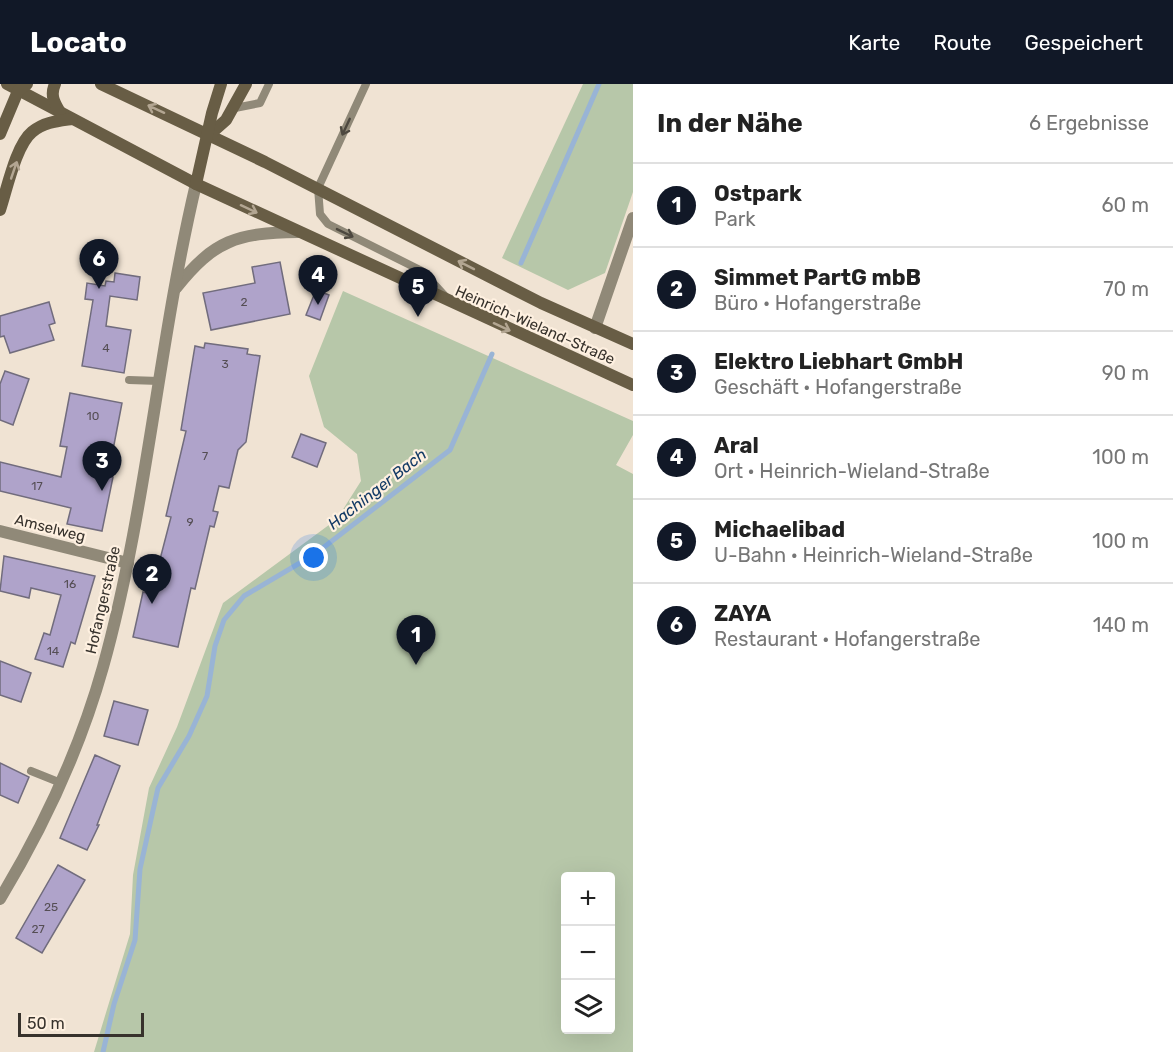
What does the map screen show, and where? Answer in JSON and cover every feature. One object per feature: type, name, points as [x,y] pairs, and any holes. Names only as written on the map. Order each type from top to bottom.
[{"type":"main road","name":"Heinrich-Wieland-Straße","points":[[7,84],[23,87],[72,119],[196,184],[452,304],[633,385]]},
{"type":"main road","points":[[55,84],[52,90],[53,101],[60,112]]},
{"type":"main road","name":"Heinrich-Wieland-Straße","points":[[101,84],[318,188],[541,303],[633,344]]},
{"type":"main road","points":[[196,184],[209,135],[212,112],[221,84]]},
{"type":"main road","points":[[209,135],[226,120],[235,108],[246,84]]},
{"type":"main road","points":[[0,134],[23,87]]},
{"type":"main road","points":[[0,210],[22,145],[32,132],[50,122],[72,119]]},
{"type":"street","name":"Hofangerstraße","points":[[0,899],[43,824],[73,757],[103,666],[128,563],[175,289],[196,184]]},
{"type":"street","points":[[595,328],[633,218]]},
{"type":"street","points":[[175,289],[202,258],[227,241],[253,234],[298,232]]},
{"type":"street","name":"Amselweg","points":[[0,531],[128,563]]},
{"type":"lane","points":[[235,108],[260,103],[269,84]]},
{"type":"lane","points":[[366,84],[318,188],[320,214],[328,224],[422,271],[452,304]]},
{"type":"lane","points":[[129,380],[159,381]]},
{"type":"lane","points":[[31,771],[61,783]]},
{"type":"green space","points":[[583,84],[633,84],[633,192],[605,273],[568,290],[502,258]]},
{"type":"green space","points":[[343,291],[633,421],[633,435],[616,465],[633,474],[633,1052],[94,1052],[130,934],[133,875],[149,788],[177,727],[223,603],[337,519],[361,481],[357,454],[324,427],[309,376]]},
{"type":"building","points":[[280,262],[290,314],[211,330],[203,293],[255,283],[252,267]]},
{"type":"building","points":[[115,273],[140,277],[137,300],[110,296],[106,326],[131,330],[124,373],[82,366],[93,300],[85,299],[87,283],[105,286],[106,281],[114,282]]},
{"type":"building","points":[[316,290],[329,295],[320,320],[306,315]]},
{"type":"building","points":[[49,302],[55,323],[49,325],[54,340],[10,353],[4,336],[0,337],[0,316]]},
{"type":"building","points":[[205,343],[248,349],[247,354],[260,356],[246,442],[238,450],[229,488],[219,486],[213,511],[218,512],[214,527],[210,526],[195,589],[191,588],[178,647],[133,637],[143,592],[151,594],[171,517],[166,516],[186,431],[181,430],[195,346],[204,348]]},
{"type":"building","points":[[5,371],[29,379],[13,425],[0,420],[0,384]]},
{"type":"building","points":[[70,393],[122,403],[108,476],[113,477],[102,531],[67,524],[71,508],[0,491],[0,462],[61,477],[67,447],[60,446]]},
{"type":"building","points":[[301,434],[326,443],[317,467],[292,457]]},
{"type":"building","points":[[4,556],[95,576],[75,644],[71,642],[63,667],[35,659],[44,633],[50,635],[61,595],[31,588],[29,598],[0,591]]},
{"type":"building","points":[[0,661],[31,673],[21,702],[0,695]]},
{"type":"building","points":[[114,701],[148,710],[138,745],[104,736]]},
{"type":"building","points":[[95,755],[120,766],[97,825],[99,825],[87,850],[60,838]]},
{"type":"building","points":[[0,763],[29,777],[18,803],[0,795]]},
{"type":"building","points":[[58,865],[85,880],[42,953],[16,938]]},
{"type":"waterway","name":"Hachinger Bach","points":[[521,263],[599,84]]},
{"type":"waterway","name":"Hachinger Bach","points":[[103,1052],[114,1004],[135,940],[140,869],[158,788],[189,736],[207,696],[215,646],[224,620],[244,596],[315,554],[450,450],[492,354]]},
{"type":"place","name":"ZAYA","points":[[99,289]]},
{"type":"place","name":"Aral","points":[[318,305]]},
{"type":"place","name":"Michaelibad","points":[[418,317]]},
{"type":"place","name":"Elektro Liebhart GmbH","points":[[102,491]]},
{"type":"place","name":"Simmet PartG mbB","points":[[152,604]]},
{"type":"place","name":"Ostpark","points":[[416,665]]}]
